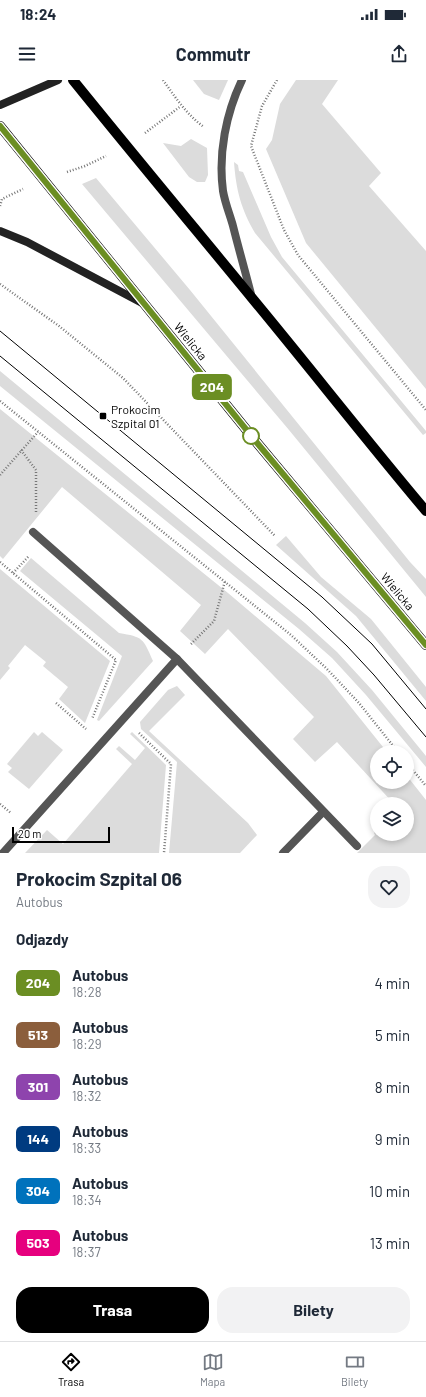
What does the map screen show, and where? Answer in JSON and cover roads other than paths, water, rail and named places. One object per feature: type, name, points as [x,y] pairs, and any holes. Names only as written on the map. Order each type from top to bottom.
[{"type":"main road","points":[[73,80],[253,298],[384,462],[426,511]]},
{"type":"main road","name":"Wielicka","points":[[0,126],[253,438],[426,645]]},
{"type":"street","points":[[0,105],[58,80]]},
{"type":"street","points":[[242,80],[228,118],[221,165],[224,192],[253,298]]},
{"type":"street","points":[[0,231],[27,242],[145,305]]},
{"type":"street","points":[[33,532],[177,659],[357,846]]},
{"type":"street","points":[[3,853],[177,659]]},
{"type":"street","points":[[283,853],[323,812]]},
{"type":"tram line","points":[[0,331],[322,597],[372,644],[426,709]]},
{"type":"tram line","points":[[0,356],[308,609],[347,646],[374,675],[426,737]]},
{"type":"place","name":"Prokocim Szpital 01","points":[[103,416]]}]
